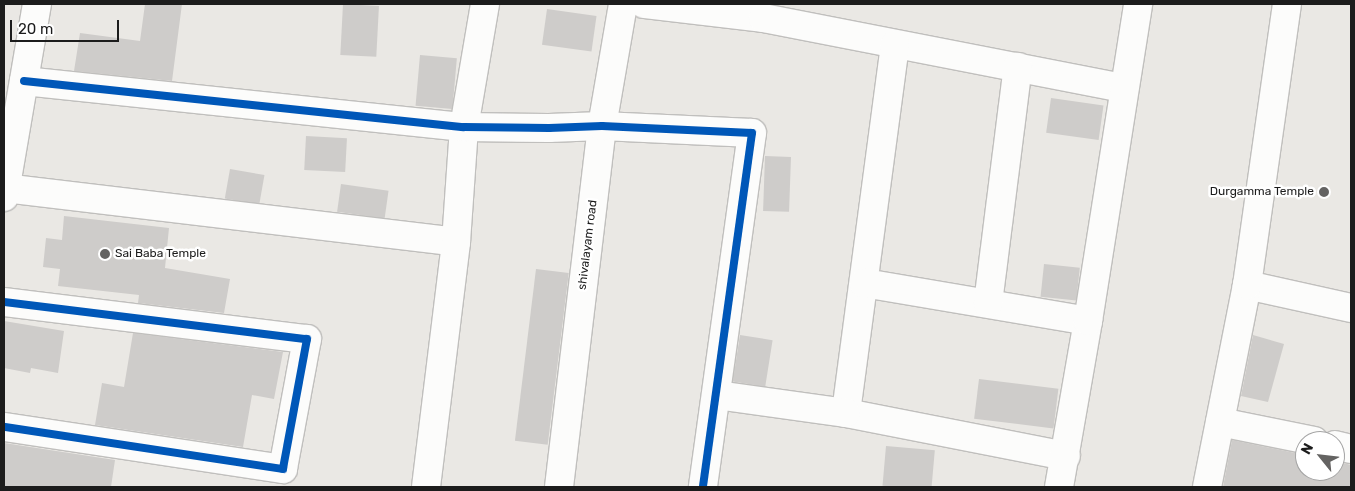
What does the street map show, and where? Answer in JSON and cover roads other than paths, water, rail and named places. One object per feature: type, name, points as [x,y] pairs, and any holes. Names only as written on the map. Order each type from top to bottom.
[{"type":"street","points":[[37,4],[4,192],[456,242]]},
{"type":"street","points":[[426,487],[456,242],[464,127],[485,4]]},
{"type":"street","name":"shivalayam road","points":[[559,487],[602,126],[623,4]]},
{"type":"street","points":[[644,4],[763,18],[1124,88]]},
{"type":"street","points":[[1059,487],[1066,456],[1138,4]]},
{"type":"street","points":[[1207,487],[1247,285],[1288,4]]},
{"type":"street","points":[[846,413],[895,44]]},
{"type":"street","points":[[988,303],[1018,67]]},
{"type":"street","points":[[24,82],[464,127],[602,126],[752,133],[704,487]]},
{"type":"street","points":[[864,283],[1088,320]]},
{"type":"street","points":[[1247,285],[1351,308]]},
{"type":"street","points":[[4,302],[307,339],[281,478],[4,427]]},
{"type":"street","points":[[717,395],[846,413],[1066,456]]},
{"type":"street","points":[[1220,422],[1295,437]]},
{"type":"place","name":"Durgamma Temple","points":[[1324,192]]},
{"type":"place","name":"Sai Baba Temple","points":[[105,254]]}]
